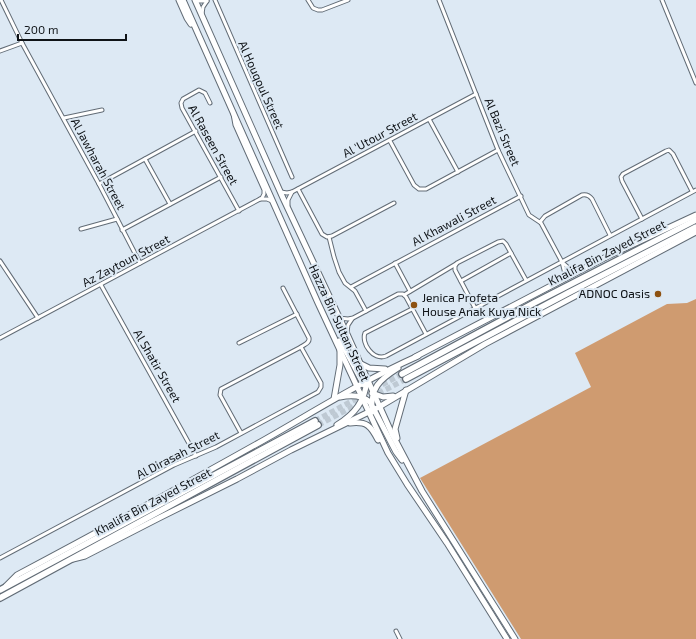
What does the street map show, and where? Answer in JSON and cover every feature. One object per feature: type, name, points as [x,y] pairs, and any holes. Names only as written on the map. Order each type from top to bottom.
[{"type":"highway","name":"Khalifa Bin Zayed Street","points":[[696,220],[534,303],[404,377],[696,227]]},
{"type":"highway","name":"Khalifa Bin Zayed Street","points":[[0,598],[317,423],[3,588]]},
{"type":"main road","points":[[179,0],[187,18],[195,28]]},
{"type":"main road","name":"Hazza Bin Sultan Street","points":[[183,0],[333,334],[362,383],[373,394]]},
{"type":"main road","name":"Hazza Bin Sultan Street","points":[[195,0],[280,191],[359,361],[362,383],[362,398]]},
{"type":"main road","points":[[507,638],[447,543],[394,464],[376,427],[373,408],[373,394],[377,385],[384,377],[418,356],[610,255],[696,215]]},
{"type":"main road","points":[[291,450],[347,423],[485,344],[696,232]]},
{"type":"main road","points":[[333,334],[345,350],[366,388],[373,394],[386,397],[398,395]]},
{"type":"main road","points":[[335,398],[340,365],[340,348]]},
{"type":"main road","points":[[359,361],[365,367],[381,369],[389,368],[418,356]]},
{"type":"main road","points":[[3,588],[18,575],[273,435],[362,383],[384,371],[418,356]]},
{"type":"main road","points":[[72,558],[85,556],[237,479],[350,416],[356,410],[366,388]]},
{"type":"main road","points":[[407,389],[395,432],[407,465],[422,492],[515,639]]},
{"type":"main road","points":[[335,398],[353,395],[362,398],[373,408],[396,452],[407,465]]},
{"type":"main road","points":[[347,423],[361,422],[370,426],[388,460],[394,464]]},
{"type":"street","name":"Al Jawharah Street","points":[[1,0],[22,43],[64,118],[140,263]]},
{"type":"street","points":[[195,0],[207,0],[203,7],[202,14]]},
{"type":"street","points":[[215,1],[220,0]]},
{"type":"street","points":[[308,0],[313,8],[320,10],[348,0]]},
{"type":"street","name":"Al Bazi Street","points":[[439,0],[498,150],[529,215],[540,222],[562,262],[565,274],[563,279]]},
{"type":"street","points":[[662,0],[696,83]]},
{"type":"street","name":"Al Houqoul Street","points":[[215,1],[292,177]]},
{"type":"street","points":[[0,51],[22,43]]},
{"type":"street","name":"Al Raseen Street","points":[[210,103],[202,90],[197,91],[182,101],[181,106],[239,211]]},
{"type":"street","name":"Al 'Utour Street","points":[[292,192],[476,94]]},
{"type":"street","name":"Al Jawharah Street","points":[[64,118],[102,110]]},
{"type":"street","points":[[233,111],[235,125],[264,190],[263,196],[260,199],[270,200],[274,204]]},
{"type":"street","points":[[429,120],[458,172]]},
{"type":"street","points":[[99,184],[196,132]]},
{"type":"street","points":[[390,141],[414,185],[420,189],[426,189],[498,150]]},
{"type":"street","points":[[412,309],[365,333],[364,339],[371,352],[376,357],[383,357],[562,262],[610,235],[642,219],[694,190],[672,152],[667,150],[621,176],[622,181],[642,219]]},
{"type":"street","points":[[145,159],[170,204]]},
{"type":"street","points":[[122,230],[221,177]]},
{"type":"street","points":[[298,189],[322,234],[329,237]]},
{"type":"street","points":[[280,191],[288,193],[292,192]]},
{"type":"street","points":[[288,208],[288,200],[292,192]]},
{"type":"street","points":[[540,222],[545,216],[586,194],[591,197],[610,235]]},
{"type":"street","name":"Al Khawali Street","points":[[351,287],[521,196]]},
{"type":"street","name":"Az Zaytoun Street","points":[[0,338],[260,199]]},
{"type":"street","points":[[329,237],[394,203]]},
{"type":"street","name":"Al Jawharah Street","points":[[81,229],[117,219]]},
{"type":"street","points":[[329,237],[339,272],[345,282],[355,291],[366,311]]},
{"type":"street","points":[[347,334],[348,325],[354,318],[398,294],[404,295],[456,264],[499,241],[505,242],[526,280]]},
{"type":"street","points":[[461,281],[511,253]]},
{"type":"street","points":[[0,261],[38,318]]},
{"type":"street","points":[[562,262],[571,270],[581,270]]},
{"type":"street","points":[[395,263],[410,291]]},
{"type":"street","points":[[456,264],[455,270],[475,308]]},
{"type":"street","name":"Al Shatir Street","points":[[101,285],[196,456]]},
{"type":"street","points":[[241,433],[220,395],[221,389],[308,343],[309,339],[283,288]]},
{"type":"street","points":[[404,295],[426,334]]},
{"type":"street","points":[[239,343],[297,314]]},
{"type":"street","points":[[339,318],[354,318]]},
{"type":"street","name":"Al Dirasah Street","points":[[0,558],[174,466],[241,433],[320,390],[322,385],[321,381],[301,347]]},
{"type":"street","points":[[396,631],[400,639]]},
{"type":"shaded area","points":[[696,299],[696,639],[521,639],[420,478],[591,387],[575,353],[667,304],[687,303]]},
{"type":"tunnel","points":[[315,421],[402,374]]},
{"type":"tunnel","points":[[318,425],[406,379]]},
{"type":"place","name":"ADNOC Oasis","points":[[658,294]]},
{"type":"place","name":"Jenica Profeta House Anak Kuya Nick","points":[[414,305]]}]
